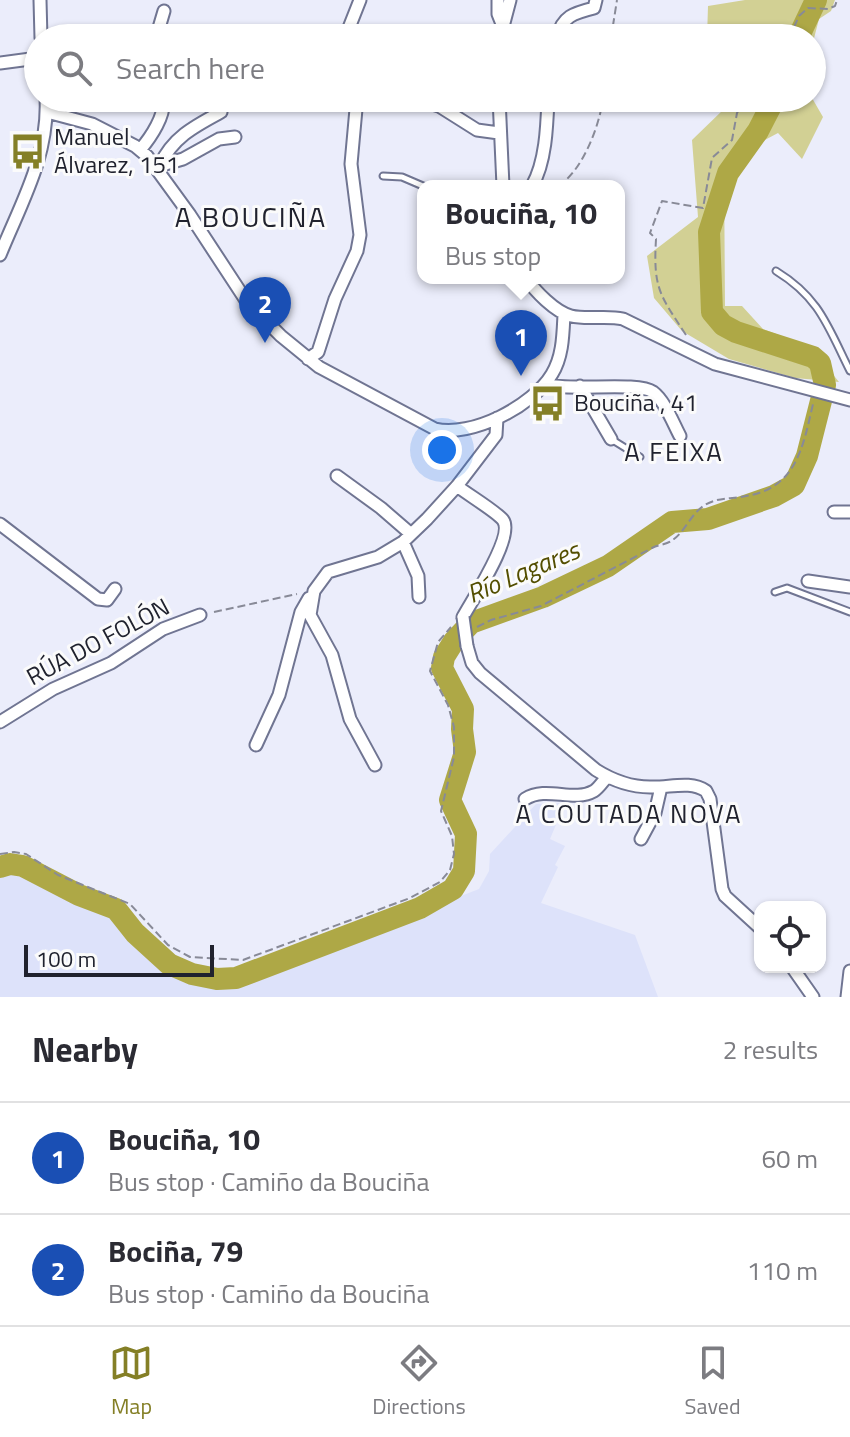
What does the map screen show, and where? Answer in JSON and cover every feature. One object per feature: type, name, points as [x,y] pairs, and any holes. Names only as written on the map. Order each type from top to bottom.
[{"type":"street","points":[[40,0],[41,24]]},
{"type":"street","points":[[351,24],[360,0]]},
{"type":"street","points":[[498,0],[502,24]]},
{"type":"street","points":[[502,24],[510,0]]},
{"type":"street","points":[[562,24],[569,15],[594,8],[596,0]]},
{"type":"street","points":[[160,24],[164,11]]},
{"type":"street","points":[[0,63],[24,60]]},
{"type":"street","points":[[0,255],[38,165],[47,112],[92,124],[120,136],[140,150],[158,166],[247,302],[319,367],[435,429],[445,432],[458,430],[497,418],[520,405],[545,384],[560,357],[564,314]]},
{"type":"street","points":[[140,150],[148,141],[161,112]]},
{"type":"street","points":[[158,166],[168,148],[181,136],[221,112]]},
{"type":"street","points":[[308,359],[318,352],[335,299],[357,251],[360,235],[351,164],[356,112]]},
{"type":"street","points":[[448,112],[477,130],[499,133]]},
{"type":"street","points":[[499,112],[503,180]]},
{"type":"street","points":[[536,180],[548,112]]},
{"type":"street","points":[[158,166],[183,159],[219,139],[235,137]]},
{"type":"street","points":[[532,284],[564,314],[623,319],[731,369],[812,396],[850,400]]},
{"type":"street","points":[[545,384],[556,388],[647,389],[656,394],[680,436]]},
{"type":"street","points":[[580,386],[611,439]]},
{"type":"street","points":[[256,745],[279,695],[301,612],[328,572],[378,557],[407,538],[457,486],[496,435],[497,418]]},
{"type":"street","points":[[337,476],[381,508],[407,538],[418,576],[419,597]]},
{"type":"street","points":[[457,486],[501,516],[506,524],[506,534],[497,555],[463,617],[472,663],[480,673],[607,777],[638,786],[693,785],[706,791],[710,799],[722,889],[725,896],[754,923]]},
{"type":"street","points":[[834,512],[850,512]]},
{"type":"street","points":[[0,524],[98,599],[107,600],[115,589]]},
{"type":"street","points":[[808,581],[850,587]]},
{"type":"street","points":[[314,591],[310,615],[332,655],[350,719],[375,765]]},
{"type":"street","name":"RÚA DO FOLÓN","points":[[0,722],[53,689],[111,663],[163,629],[200,615]]},
{"type":"street","points":[[525,799],[535,792],[581,795],[593,791],[607,777]]},
{"type":"street","points":[[641,839],[655,813],[661,787]]},
{"type":"street","points":[[847,997],[850,971]]},
{"type":"street","points":[[796,973],[813,997]]},
{"type":"lane","points":[[383,176],[402,177],[417,183]]},
{"type":"lane","points":[[776,271],[796,284],[818,306],[850,371]]},
{"type":"lane","points":[[611,439],[640,457]]},
{"type":"lane","points":[[775,592],[787,588],[850,612]]},
{"type":"path","points":[[613,24],[617,0]]},
{"type":"path","points":[[795,24],[808,8],[828,9],[835,6],[837,0]]},
{"type":"path","points":[[567,180],[577,168],[601,112]]},
{"type":"path","points":[[689,351],[690,340],[665,306],[659,292],[656,239],[650,233],[662,201],[703,208],[712,158],[732,140],[738,112]]},
{"type":"path","points":[[473,629],[491,620],[541,606],[654,547],[671,542],[706,504],[727,497],[748,496],[788,477],[802,450],[812,396]]},
{"type":"path","name":"RÚA DO FOLÓN","points":[[200,615],[314,591]]},
{"type":"path","points":[[0,854],[26,854],[58,875],[130,904],[168,945],[190,957],[243,960],[410,898],[440,882],[450,870],[454,854],[452,836],[441,811],[454,757],[454,727],[448,705],[430,671],[438,642],[452,627]]},
{"type":"shaded area","points":[[745,0],[835,0],[831,11],[819,19],[818,24],[707,24],[708,6]]},
{"type":"shaded area","points":[[721,112],[820,112],[823,117],[802,159],[778,133],[724,162],[725,306],[742,306],[763,329],[811,347],[839,382],[795,378],[729,359],[682,331],[654,298],[647,256],[698,217],[692,140]]},
{"type":"shaded area","points":[[565,803],[550,839],[565,846],[541,903],[635,935],[658,997],[0,997],[0,874],[10,867],[21,869],[84,901],[112,909],[127,932],[171,971],[209,984],[232,985],[479,889],[489,871],[490,854],[536,804]]},
{"type":"waterway","name":"Río Lagares","points":[[805,24],[816,0]]},
{"type":"waterway","name":"Río Lagares","points":[[0,867],[10,864],[23,866],[79,895],[116,909],[135,933],[169,964],[192,974],[217,979],[236,978],[420,908],[453,889],[464,871],[466,834],[450,800],[465,752],[463,709],[442,668],[444,657],[454,641],[471,623],[543,597],[608,566],[672,522],[708,519],[774,496],[794,485],[807,456],[825,385],[820,363],[813,357],[736,332],[723,325],[712,312],[709,232],[728,173],[768,112]]},
{"type":"place","name":"Manuel Álvarez, 151","points":[[28,151]]},
{"type":"place","name":"Bociña, 79","points":[[265,343]]},
{"type":"place","name":"Bouciña, 10","points":[[521,376]]},
{"type":"place","name":"Bouciña , 41","points":[[548,403]]},
{"type":"district","name":"A BOUCIÑA","points":[[251,217]]},
{"type":"district","name":"A FEIXA","points":[[674,452]]},
{"type":"district","name":"A COUTADA NOVA","points":[[629,814]]}]
